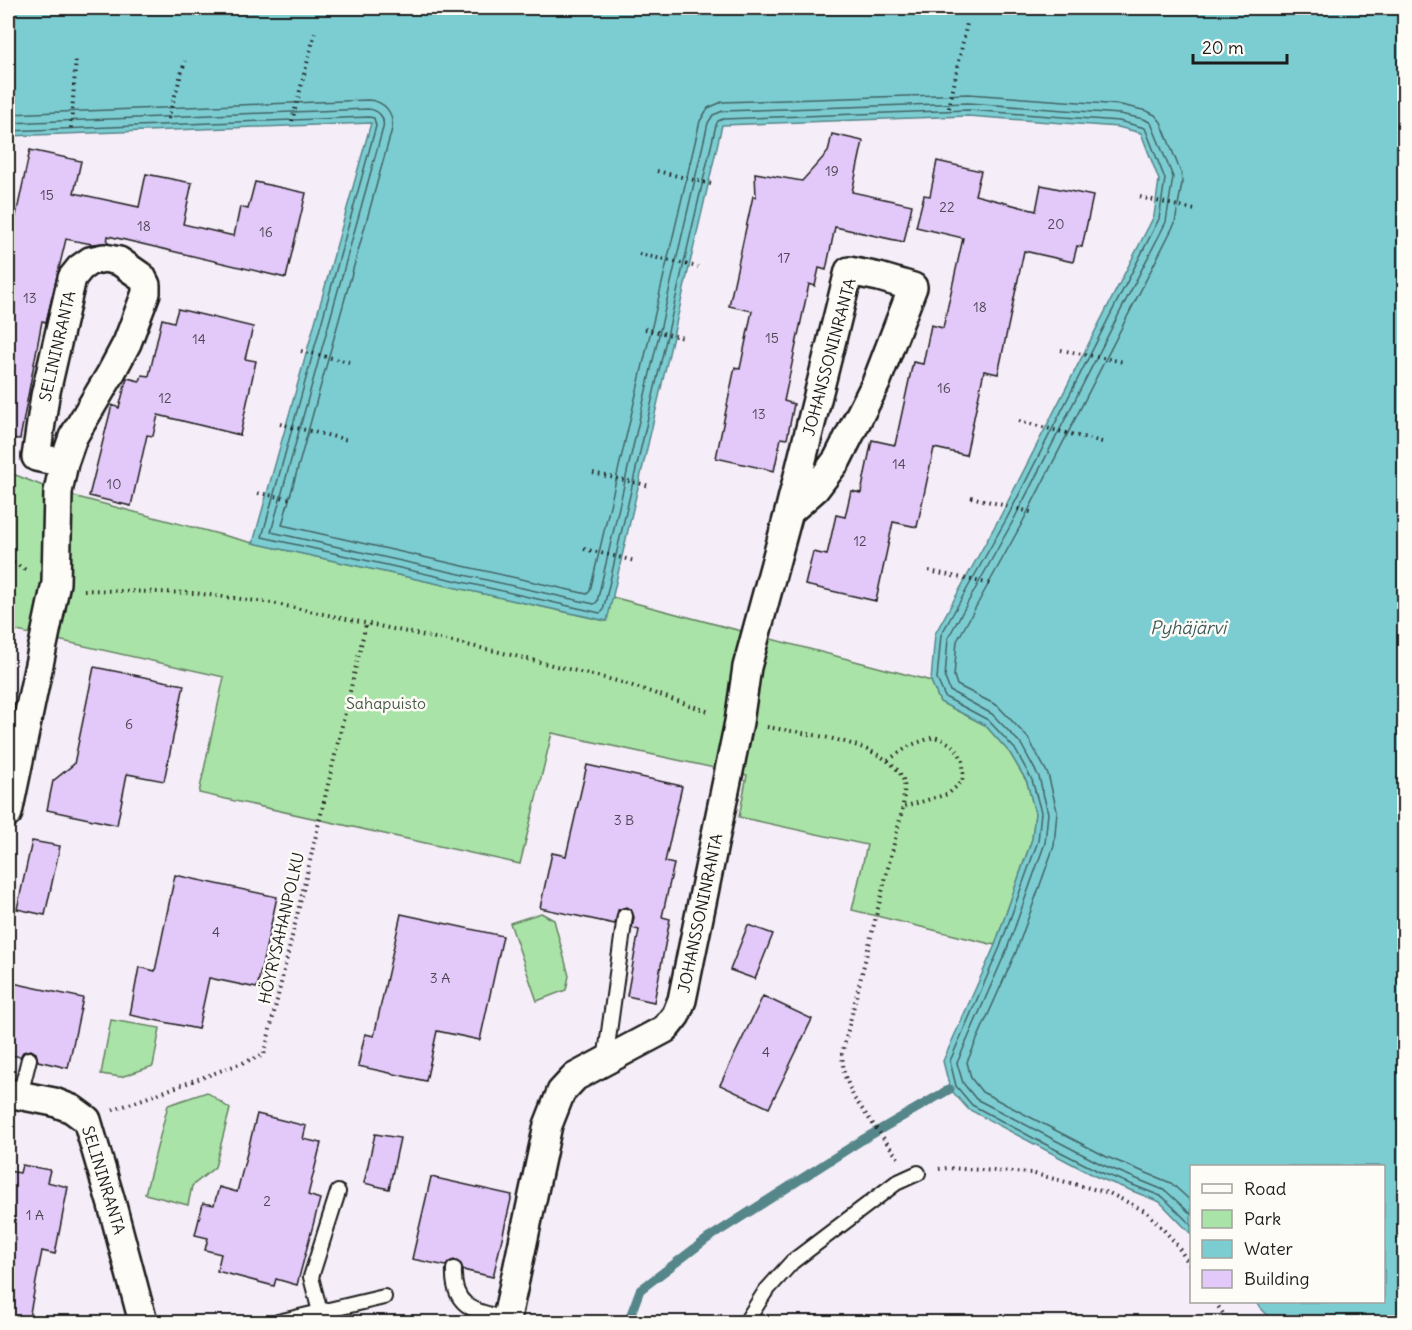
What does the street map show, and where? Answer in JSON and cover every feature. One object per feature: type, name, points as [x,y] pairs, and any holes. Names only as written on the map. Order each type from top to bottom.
[{"type":"street","name":"SELININRANTA","points":[[8,813],[56,583],[58,492],[64,463],[72,437],[119,359],[145,299],[146,285],[142,277],[119,261],[104,258],[90,261],[72,278],[45,396],[36,456],[64,463]]},
{"type":"street","name":"JOHANSSONINRANTA","points":[[506,1321],[548,1125],[561,1092],[575,1077],[665,1029],[676,1015],[686,981],[740,722],[747,667],[789,512],[849,271],[913,287],[876,383],[837,460],[815,489],[789,512]]},
{"type":"street","name":"SELININRANTA","points":[[14,1094],[54,1102],[72,1109],[87,1120],[143,1323]]},
{"type":"lane","points":[[605,1061],[626,916]]},
{"type":"lane","points":[[14,1094],[29,1059]]},
{"type":"lane","points":[[746,1323],[765,1292],[792,1262],[897,1183],[918,1173]]},
{"type":"lane","points":[[320,1312],[311,1276],[338,1191]]},
{"type":"lane","points":[[454,1269],[453,1285],[459,1298],[474,1311],[506,1321]]},
{"type":"lane","points":[[278,1323],[384,1297]]},
{"type":"path","points":[[949,108],[967,23]]},
{"type":"path","points":[[292,122],[316,29]]},
{"type":"path","points":[[71,128],[76,57]]},
{"type":"path","points":[[168,118],[185,62]]},
{"type":"path","points":[[657,171],[715,185]]},
{"type":"path","points":[[1140,197],[1195,210]]},
{"type":"path","points":[[639,254],[698,267]]},
{"type":"path","points":[[645,329],[684,338]]},
{"type":"path","points":[[1061,350],[1124,362]]},
{"type":"path","points":[[301,351],[349,362]]},
{"type":"path","points":[[1019,421],[1106,443]]},
{"type":"path","points":[[280,424],[348,440]]},
{"type":"path","points":[[593,473],[650,486]]},
{"type":"path","points":[[258,493],[291,499]]},
{"type":"path","points":[[971,497],[1034,513]]},
{"type":"path","points":[[584,549],[635,561]]},
{"type":"path","points":[[8,561],[56,583],[84,590],[194,592],[272,603],[495,651],[621,682],[740,722],[836,740],[888,760],[903,781],[903,807],[842,1054],[844,1074],[854,1098],[894,1155]]},
{"type":"path","points":[[929,571],[991,584]]},
{"type":"path","name":"HÖYRYSAHANPOLKU","points":[[87,1120],[264,1055],[366,624]]},
{"type":"path","points":[[888,760],[918,742],[934,737],[954,746],[964,763],[962,782],[948,794],[903,807]]},
{"type":"path","points":[[918,1173],[948,1168],[1031,1173],[1109,1194],[1147,1212],[1174,1241],[1190,1266]]},
{"type":"path","points":[[1216,1303],[1229,1323]]},
{"type":"green space","name":"Sahapuisto","points":[[8,472],[58,492],[253,543],[606,621],[612,597],[931,681],[940,702],[985,725],[1010,753],[1027,782],[1035,813],[1032,839],[995,945],[852,910],[867,845],[739,817],[747,775],[552,733],[520,864],[199,793],[224,677],[8,629]]},
{"type":"green space","points":[[541,913],[554,920],[569,976],[566,990],[537,1001],[510,923]]},
{"type":"green space","points":[[111,1020],[160,1028],[153,1066],[121,1077],[101,1074]]},
{"type":"green space","points":[[207,1092],[230,1109],[215,1167],[192,1186],[188,1205],[145,1194],[168,1105]]},
{"type":"water","name":"Pyhäjärvi","points":[[8,8],[1404,8],[1404,1322],[1274,1322],[1256,1303],[1385,1303],[1385,1165],[1190,1165],[1190,1233],[1160,1202],[1097,1177],[968,1109],[950,1089],[943,1061],[995,945],[1032,839],[1035,813],[1027,782],[1010,753],[985,725],[940,702],[931,681],[935,634],[1001,515],[1154,216],[1159,180],[1141,133],[1118,127],[968,116],[722,125],[607,621],[253,543],[371,123],[8,136]]},
{"type":"building","points":[[832,134],[863,141],[852,192],[912,205],[904,242],[835,227],[826,270],[819,268],[815,286],[809,284],[784,401],[794,404],[787,439],[781,438],[774,471],[716,458],[735,367],[740,369],[752,311],[729,306],[753,196],[756,197],[755,173],[802,181],[828,152]]},
{"type":"building","points":[[30,150],[81,161],[74,193],[139,207],[146,174],[192,183],[183,224],[234,236],[240,207],[248,209],[255,182],[306,193],[286,278],[108,236],[107,243],[92,244],[66,239],[46,322],[42,321],[20,439],[8,438],[8,253]]},
{"type":"building","points":[[937,161],[981,171],[975,195],[1036,211],[1041,185],[1093,196],[1082,247],[1077,246],[1073,262],[1024,251],[998,374],[984,371],[966,455],[934,448],[917,527],[893,522],[876,601],[805,585],[813,552],[827,555],[836,515],[845,517],[851,491],[861,493],[872,440],[895,445],[913,362],[923,364],[931,325],[943,328],[963,238],[916,227],[924,195],[930,196]]},
{"type":"building","points":[[178,309],[253,327],[245,359],[256,361],[240,435],[158,415],[153,436],[147,435],[131,506],[89,496],[112,405],[119,408],[127,378],[140,381],[142,375],[149,376],[162,319],[174,322]]},
{"type":"building","points":[[94,667],[184,685],[164,781],[127,774],[117,825],[47,810],[53,781],[74,764]]},
{"type":"building","points":[[587,765],[682,786],[665,862],[674,864],[662,917],[670,919],[654,1002],[627,996],[639,930],[632,928],[634,917],[631,909],[626,907],[618,910],[615,924],[540,908],[552,853],[566,856]]},
{"type":"building","points":[[32,841],[60,846],[45,915],[17,909]]},
{"type":"building","points":[[175,875],[277,897],[257,988],[209,978],[198,1029],[130,1015],[139,967],[155,971]]},
{"type":"building","points":[[401,914],[503,936],[480,1040],[437,1031],[426,1081],[358,1066],[365,1034],[374,1036]]},
{"type":"building","points":[[748,925],[773,934],[755,979],[730,970]]},
{"type":"building","points":[[8,982],[83,998],[68,1068],[38,1061],[36,1053],[31,1050],[23,1052],[20,1057],[8,1054]]},
{"type":"building","points":[[763,996],[812,1019],[769,1108],[720,1085]]},
{"type":"building","points":[[257,1114],[306,1126],[303,1139],[321,1143],[308,1195],[320,1199],[297,1285],[276,1279],[274,1286],[217,1271],[221,1254],[205,1250],[208,1238],[195,1235],[203,1203],[214,1205],[219,1187],[237,1192]]},
{"type":"building","points":[[375,1134],[400,1138],[389,1189],[364,1183]]},
{"type":"building","points":[[22,1165],[50,1170],[47,1182],[68,1187],[55,1254],[42,1251],[28,1323],[8,1323],[8,1171],[20,1173]]},
{"type":"building","points":[[431,1177],[512,1195],[493,1277],[463,1270],[461,1264],[454,1260],[446,1266],[412,1259]]},
{"type":"waterway","points":[[628,1322],[640,1290],[707,1239],[862,1140],[950,1089]]}]
